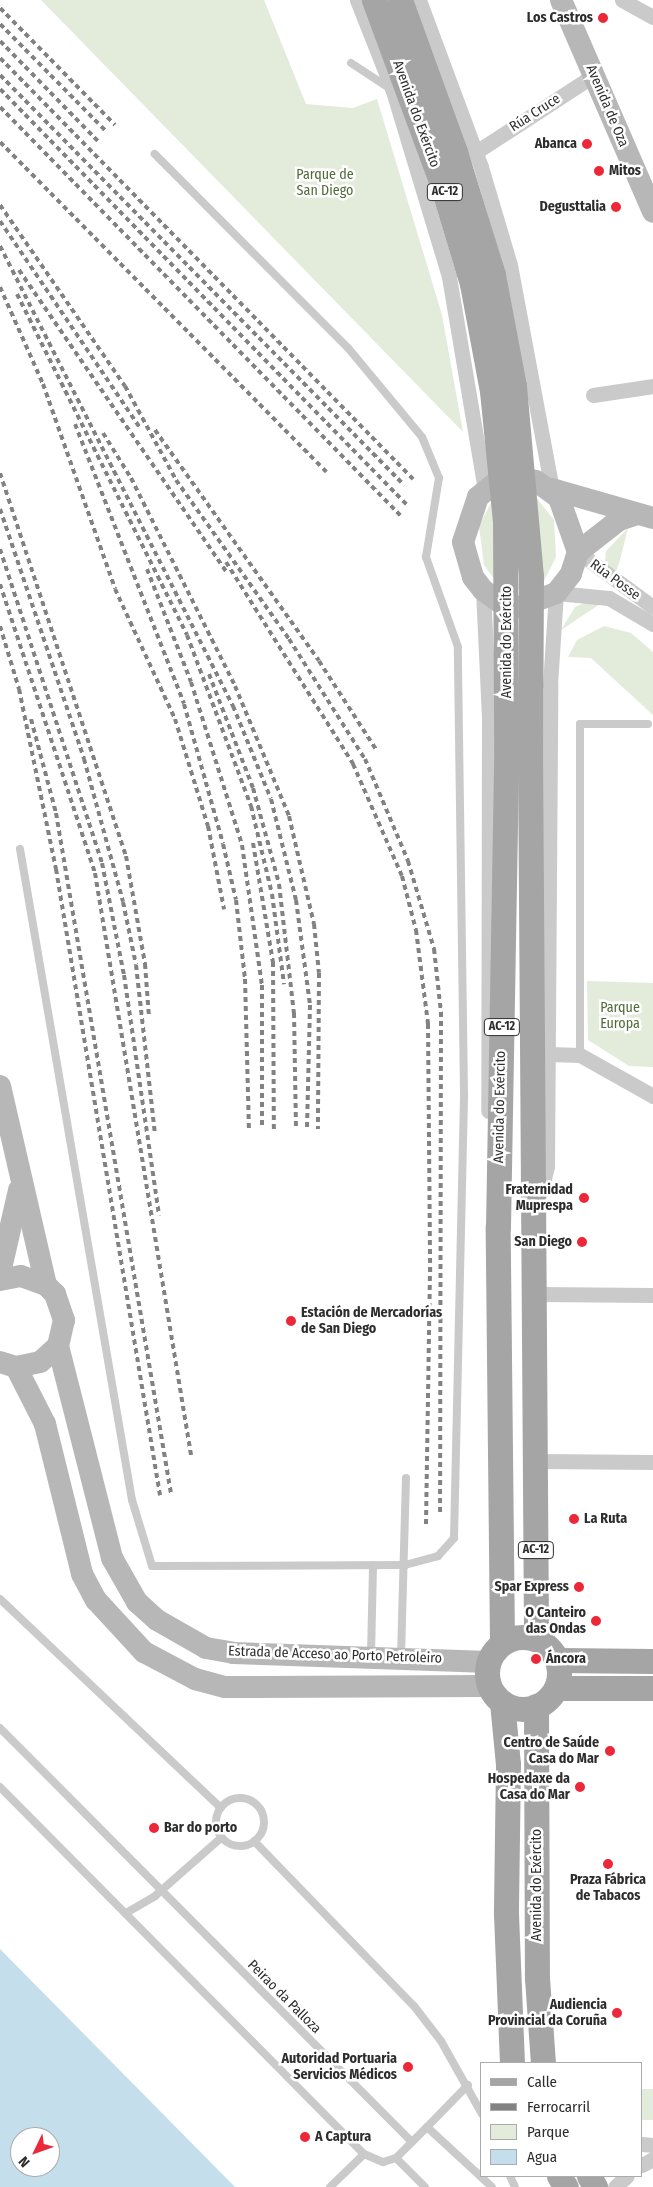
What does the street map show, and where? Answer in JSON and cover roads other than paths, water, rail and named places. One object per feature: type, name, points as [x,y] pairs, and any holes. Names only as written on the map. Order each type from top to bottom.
[{"type":"main road","name":"Avenida de Oza","points":[[561,0],[653,212]]},
{"type":"main road","points":[[408,7],[443,63]]},
{"type":"main road","name":"Avenida do Exército","points":[[408,7],[493,274],[503,388],[531,576],[518,750],[500,1303],[495,1652]]},
{"type":"main road","points":[[378,10],[393,92]]},
{"type":"main road","name":"Avenida do Exército","points":[[378,10],[441,181],[503,388]]},
{"type":"main road","points":[[552,490],[570,519],[578,552],[571,574],[556,593],[520,607],[505,606],[483,590],[473,577],[463,542],[472,507],[485,489],[518,476],[552,490],[645,516]]},
{"type":"main road","points":[[578,552],[612,525],[645,516]]},
{"type":"main road","name":"Avenida do Exército","points":[[518,750],[536,1212],[536,1639]]},
{"type":"main road","name":"Estrada de Acceso ao Porto Petroleiro","points":[[0,1086],[46,1285],[55,1294],[64,1320],[58,1346],[112,1558],[137,1602],[180,1636],[206,1648],[263,1655],[401,1656],[495,1652]]},
{"type":"main road","name":"Estrada de Acceso ao Porto Petroleiro","points":[[0,1273],[21,1182]]},
{"type":"main road","points":[[0,1280],[21,1276],[46,1285]]},
{"type":"main road","points":[[8,1365],[40,1362],[58,1346]]},
{"type":"main road","name":"Estrada de Acceso ao Porto Petroleiro","points":[[8,1365],[45,1424],[74,1546],[96,1600],[130,1639],[166,1666],[218,1685],[258,1690],[401,1684],[496,1694]]},
{"type":"main road","points":[[513,2058],[508,1764],[496,1694],[495,1652],[518,1637],[536,1639],[557,1660],[653,1661]]},
{"type":"main road","points":[[401,1656],[401,1684]]},
{"type":"main road","points":[[556,1688],[557,1660]]},
{"type":"main road","points":[[496,1694],[515,1708],[536,1706],[556,1688],[653,1688]]},
{"type":"main road","name":"Avenida do Exército","points":[[536,1706],[537,1978],[543,2062]]},
{"type":"street","name":"Avenida do Exército","points":[[357,0],[393,92],[449,277],[485,489]]},
{"type":"street","points":[[622,0],[653,17]]},
{"type":"street","points":[[443,63],[476,152],[510,265],[552,490]]},
{"type":"street","name":"Rúa Cruce","points":[[476,152],[594,75]]},
{"type":"street","points":[[594,395],[653,386]]},
{"type":"street","name":"Rúa Posse","points":[[578,552],[653,607]]},
{"type":"street","name":"Avenida do Exército","points":[[483,590],[489,716],[488,1191],[500,1303]]},
{"type":"street","name":"Avenida do Exército","points":[[536,1212],[547,1167],[550,685],[556,593]]},
{"type":"street","name":"Rúa Posse","points":[[556,593],[609,598],[653,624]]},
{"type":"street","points":[[549,1054],[580,1055],[653,1096]]},
{"type":"street","points":[[537,1294],[653,1295]]},
{"type":"street","points":[[537,1461],[653,1462]]},
{"type":"street","points":[[615,2187],[626,2177]]},
{"type":"lane","points":[[351,63],[393,92]]},
{"type":"lane","points":[[20,849],[132,1500],[152,1566],[405,1565],[438,1556],[454,1538],[460,1380],[464,1093],[458,647],[426,557],[439,478],[422,437],[348,348],[155,154]]},
{"type":"lane","points":[[580,1055],[580,724],[648,724]]},
{"type":"lane","points":[[401,1656],[406,1478]]},
{"type":"lane","points":[[371,1656],[373,1565]]},
{"type":"lane","points":[[0,1599],[221,1808]]},
{"type":"lane","name":"Peirao da Palloza","points":[[0,1728],[160,1891],[412,2142]]},
{"type":"lane","points":[[0,1787],[364,2154],[383,2162],[396,2158],[468,2084]]},
{"type":"lane","points":[[236,1798],[257,1804],[264,1819],[254,1841],[236,1845],[222,1837],[217,1822],[221,1808],[236,1798]]},
{"type":"lane","points":[[126,1913],[160,1891],[222,1837]]},
{"type":"lane","points":[[254,1841],[414,2006],[468,2084],[480,2110]]},
{"type":"lane","points":[[426,2127],[480,2176]]},
{"type":"lane","points":[[330,2187],[364,2154]]},
{"type":"lane","points":[[396,2158],[425,2187]]},
{"type":"lane","points":[[481,2177],[492,2187]]},
{"type":"water","points":[[0,1949],[235,2187],[0,2187]]},
{"type":"railway","points":[[0,8],[115,125]]},
{"type":"railway","points":[[0,24],[107,132]]},
{"type":"railway","points":[[0,41],[98,141]]},
{"type":"railway","points":[[0,58],[413,479]]},
{"type":"railway","points":[[0,75],[404,485]]},
{"type":"railway","points":[[0,89],[409,507]]},
{"type":"railway","points":[[0,107],[401,516]]},
{"type":"railway","points":[[0,142],[326,472]]},
{"type":"railway","points":[[0,205],[125,386],[176,480],[289,639],[365,759],[408,861],[434,949],[441,1012],[440,1514]]},
{"type":"railway","points":[[0,221],[140,428]]},
{"type":"railway","points":[[0,246],[233,706],[271,799],[296,900],[310,1005],[307,1129]]},
{"type":"railway","points":[[19,270],[227,573]]},
{"type":"railway","points":[[0,287],[43,384],[115,589],[175,719],[208,826],[224,909]]},
{"type":"railway","points":[[17,294],[187,635],[251,806],[272,894],[284,984]]},
{"type":"railway","points":[[75,424],[184,704],[223,844],[236,900],[245,979],[249,1129]]},
{"type":"railway","points":[[155,430],[319,661],[377,751]]},
{"type":"railway","points":[[103,433],[131,478],[235,686],[289,816],[314,924],[319,973],[318,1129]]},
{"type":"railway","points":[[0,473],[126,856],[145,964],[149,1017]]},
{"type":"railway","points":[[0,509],[84,759],[123,902],[136,965],[155,1134]]},
{"type":"railway","points":[[0,549],[102,863],[124,975],[159,1215]]},
{"type":"railway","points":[[226,562],[353,764],[402,876],[416,930],[428,1024],[430,1273]]},
{"type":"railway","points":[[147,569],[191,682],[242,845],[262,985],[262,1129]]},
{"type":"railway","points":[[0,584],[95,873],[191,1455]]},
{"type":"railway","points":[[0,626],[19,689],[56,869],[160,1495]]},
{"type":"railway","points":[[209,674],[253,788],[279,884],[294,1013],[296,1129]]},
{"type":"railway","points":[[31,719],[56,813],[171,1494]]},
{"type":"railway","points":[[253,843],[273,962],[274,1129]]},
{"type":"railway","points":[[426,1524],[430,1267]]},
{"type":"place","name":"Los Castros","points":[[603,18]]},
{"type":"place","name":"Abanca","points":[[587,144]]},
{"type":"place","name":"Mitos","points":[[599,171]]},
{"type":"place","name":"Degusttalia","points":[[616,207]]},
{"type":"place","name":"Fraternidad Muprespa","points":[[584,1198]]},
{"type":"place","name":"San Diego","points":[[582,1242]]},
{"type":"place","name":"Estación de Mercadorías de San Diego","points":[[291,1321]]},
{"type":"place","name":"La Ruta","points":[[574,1519]]},
{"type":"place","name":"Spar Express","points":[[579,1587]]},
{"type":"place","name":"O Canteiro das Ondas","points":[[596,1621]]},
{"type":"place","name":"Áncora","points":[[536,1659]]},
{"type":"place","name":"Centro de Saúde Casa do Mar","points":[[610,1751]]},
{"type":"place","name":"Hospedaxe da Casa do Mar","points":[[580,1787]]},
{"type":"place","name":"Bar do porto","points":[[154,1828]]},
{"type":"place","name":"Praza Fábrica de Tabacos","points":[[608,1864]]},
{"type":"place","name":"Audiencia Provincial da Coruña","points":[[617,2013]]},
{"type":"place","name":"Autoridad Portuaria Servicios Médicos","points":[[408,2067]]},
{"type":"place","name":"A Captura","points":[[305,2137]]},
{"type":"park label","name":"Parque de San Diego","points":[[325,184]]},
{"type":"park label","name":"Parque Europa","points":[[620,1016]]}]
